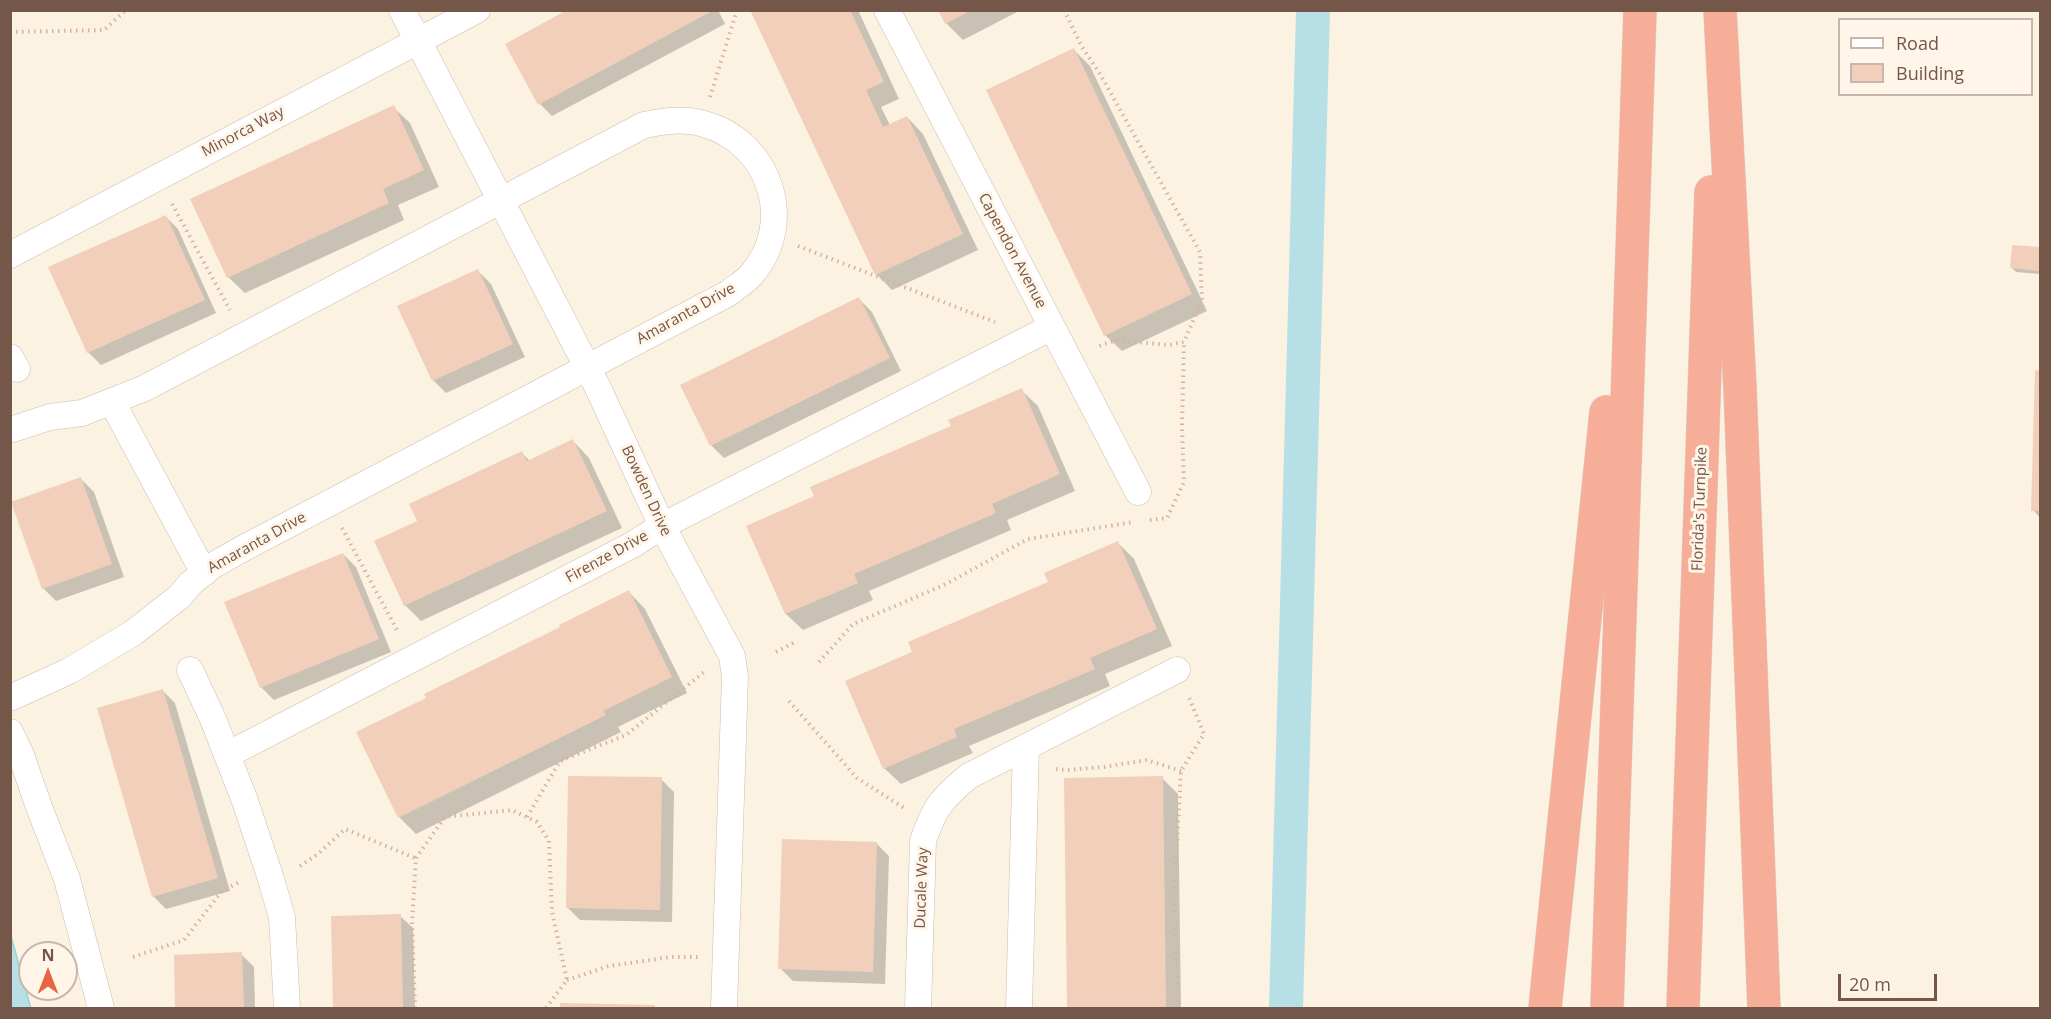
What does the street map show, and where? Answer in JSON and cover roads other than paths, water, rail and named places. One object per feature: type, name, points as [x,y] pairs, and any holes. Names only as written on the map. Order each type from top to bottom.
[{"type":"highway","points":[[1607,1008],[1640,10]]},
{"type":"highway","points":[[1719,10],[1740,388],[1764,1008]]},
{"type":"highway","name":"Florida's Turnpike","points":[[1683,1008],[1719,10]]},
{"type":"highway","points":[[1545,1008],[1635,133]]},
{"type":"street","name":"Bowden Drive","points":[[402,10],[587,368],[662,526],[732,656],[735,677],[724,1008]]},
{"type":"street","name":"Minorca Way","points":[[10,255],[477,10]]},
{"type":"street","name":"Capendon Avenue","points":[[887,10],[1138,492]]},
{"type":"street","name":"Amaranta Drive","points":[[10,430],[50,417],[82,412],[145,388],[644,125],[683,120],[723,131],[759,162],[773,195],[771,238],[751,275],[729,293],[242,549],[191,583],[179,597],[133,633],[69,671],[10,698]]},
{"type":"street","name":"Firenze Drive","points":[[227,756],[632,545],[662,526],[1052,327]]},
{"type":"street","points":[[112,402],[204,573]]},
{"type":"street","points":[[190,670],[227,756],[263,855],[282,917],[287,1008]]},
{"type":"street","name":"Ducale Way","points":[[918,1008],[923,841],[930,819],[945,795],[969,776],[1026,757],[1177,670]]},
{"type":"street","points":[[10,732],[67,879],[101,1008]]},
{"type":"street","points":[[1019,1008],[1026,757]]},
{"type":"water","points":[[11,936],[18,961],[18,1001],[29,1001],[31,1008],[11,1008]]},
{"type":"waterway","points":[[1286,1008],[1313,10]]}]
